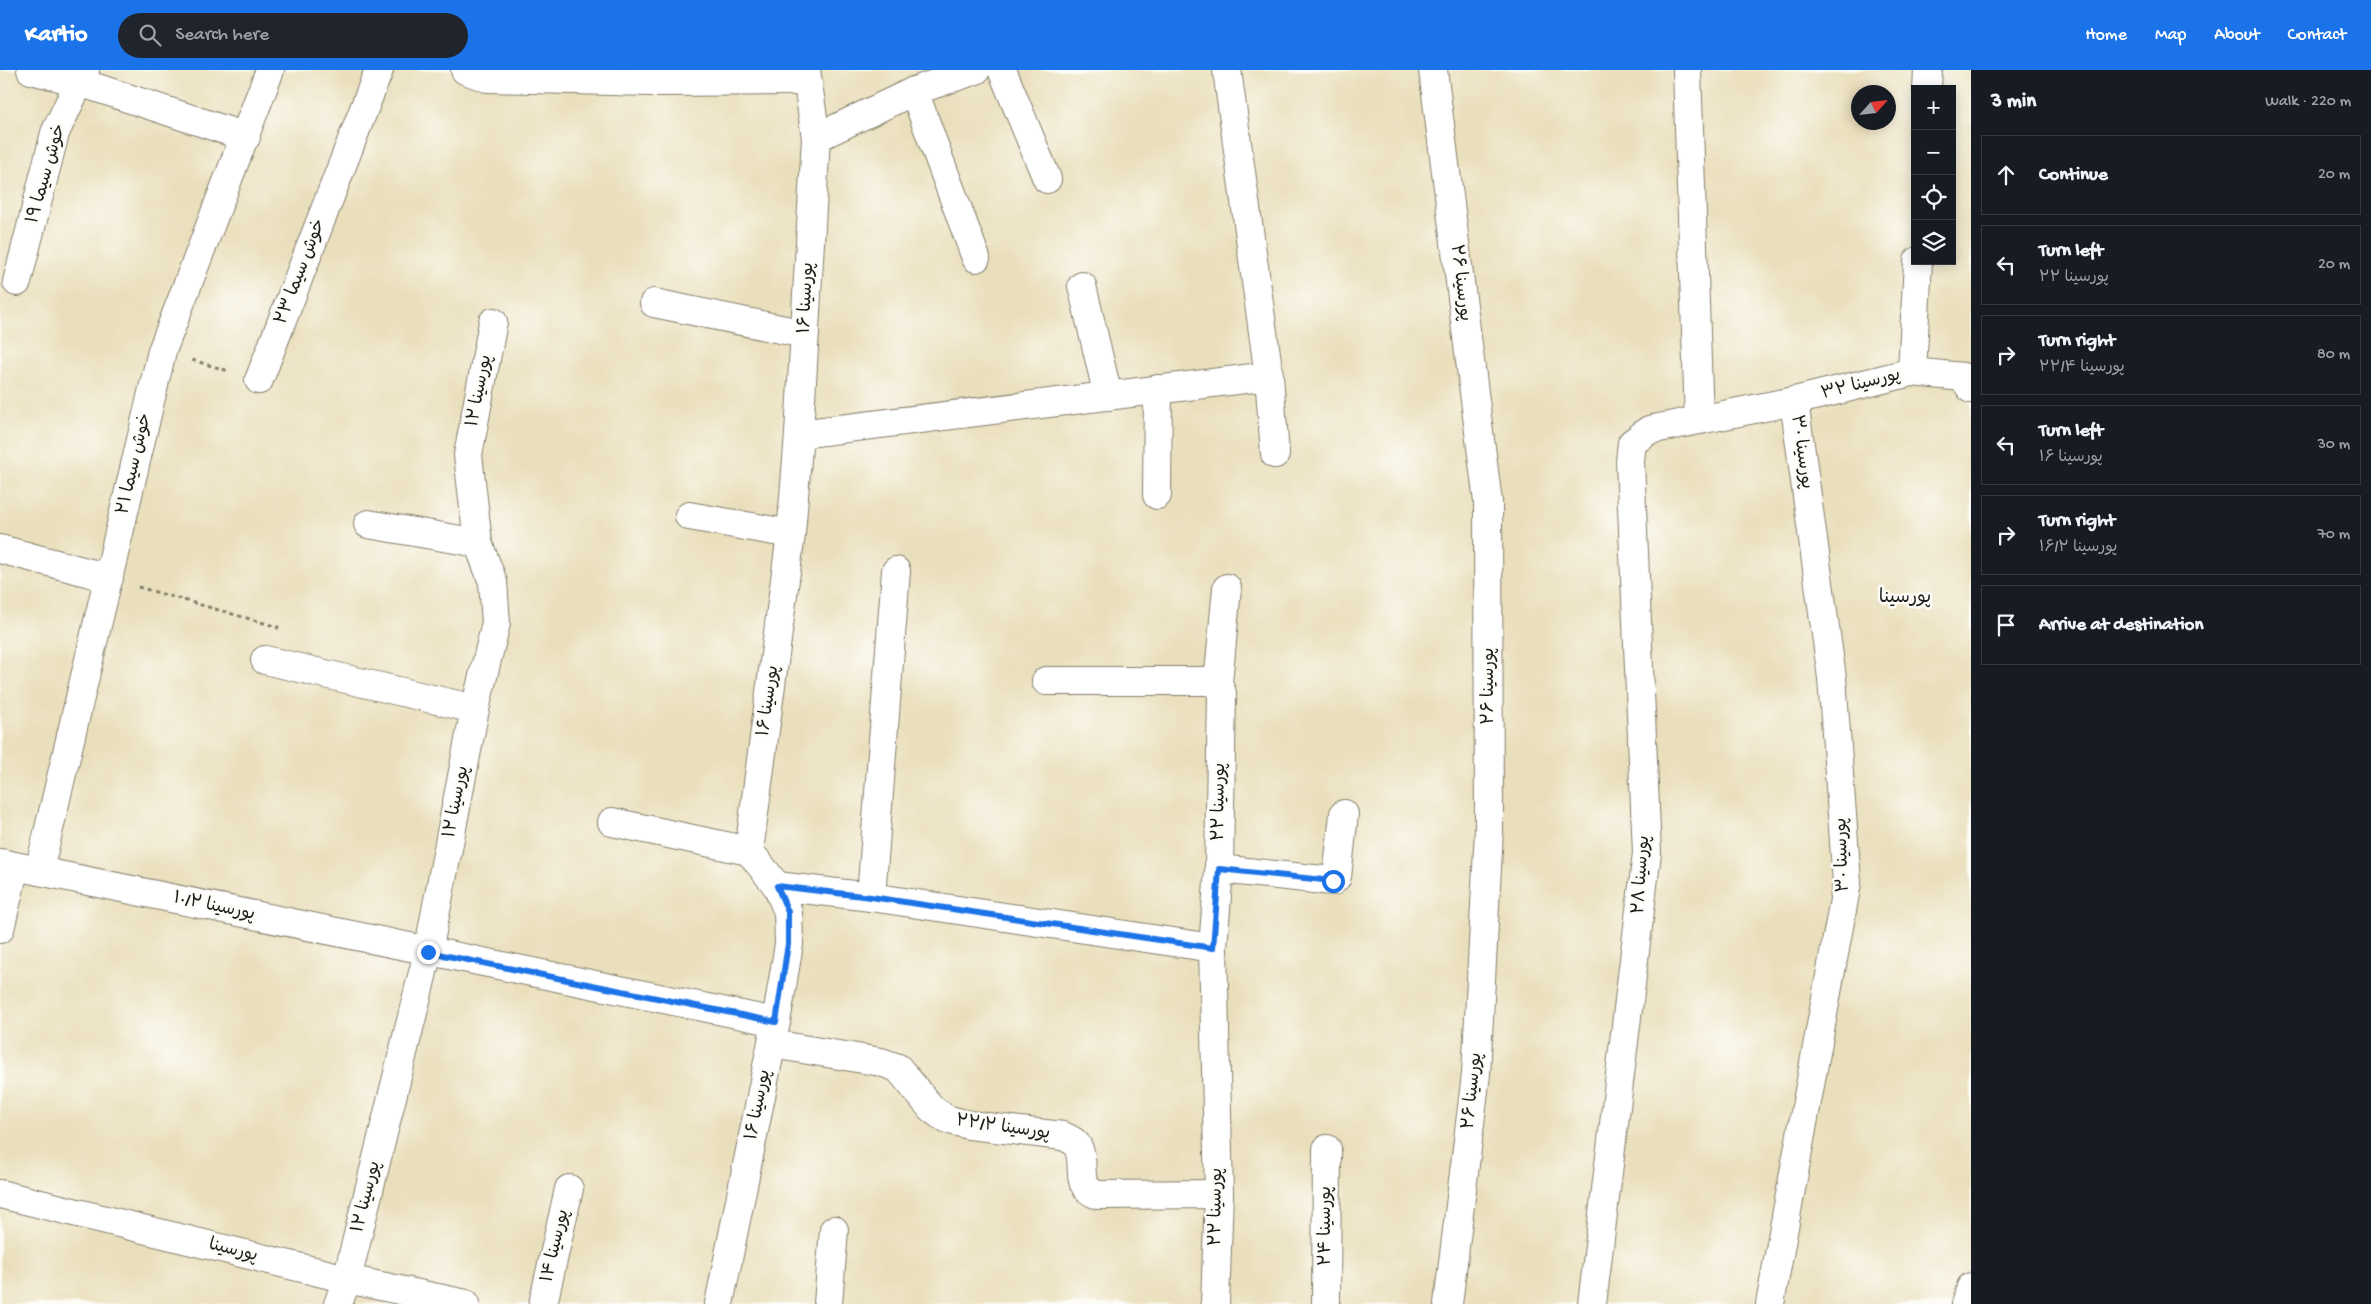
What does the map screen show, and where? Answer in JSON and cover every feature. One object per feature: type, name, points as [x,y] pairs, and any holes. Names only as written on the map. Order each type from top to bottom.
[{"type":"street","points":[[31,70],[82,76],[246,137]]},
{"type":"street","name":"خوش سیما ۲۱","points":[[0,929],[109,578],[162,350],[246,137],[270,70]]},
{"type":"street","name":"خوش سیما ۲۳","points":[[259,380],[379,70]]},
{"type":"street","points":[[465,70],[487,78],[650,82],[806,76]]},
{"type":"street","points":[[816,138],[914,91],[976,70]]},
{"type":"street","points":[[1002,70],[1047,179]]},
{"type":"street","points":[[1227,70],[1269,376],[1275,454]]},
{"type":"street","name":"پورسینا ۲۶","points":[[1433,70],[1488,502],[1489,830],[1476,1074],[1448,1304]]},
{"type":"street","points":[[1687,70],[1699,420]]},
{"type":"street","points":[[1927,85],[1928,70]]},
{"type":"street","name":"خوش سیما ۱۹","points":[[17,282],[55,134],[82,76]]},
{"type":"street","name":"پورسینا ۱۶","points":[[719,1304],[774,1033],[788,944],[788,912],[777,886],[749,852],[791,534],[799,434],[816,138],[806,76]]},
{"type":"street","points":[[914,91],[976,258]]},
{"type":"street","points":[[1912,372],[1918,265]]},
{"type":"street","points":[[1082,286],[1108,396]]},
{"type":"street","points":[[654,303],[805,334]]},
{"type":"street","name":"پورسینا ۱۲","points":[[342,1292],[428,952],[475,709],[496,622],[493,582],[478,543],[468,455],[493,322]]},
{"type":"street","name":"پورسینا ۳۲","points":[[1632,443],[1649,430],[1794,401],[1912,372],[1963,377],[1971,389]]},
{"type":"street","points":[[799,434],[1269,376]]},
{"type":"street","points":[[1157,495],[1158,390]]},
{"type":"street","name":"پورسینا ۳۰","points":[[1770,1304],[1848,884],[1832,678],[1794,401]]},
{"type":"street","name":"پورسینا ۲۸","points":[[1592,1304],[1647,853],[1630,461],[1632,443]]},
{"type":"street","points":[[689,516],[791,534]]},
{"type":"street","points":[[368,524],[478,543]]},
{"type":"street","points":[[0,549],[109,578]]},
{"type":"street","points":[[871,897],[896,571]]},
{"type":"street","name":"پورسینا ۲۲","points":[[1215,1304],[1219,1194],[1213,948],[1219,869],[1222,693],[1218,683],[1227,588]]},
{"type":"street","points":[[265,660],[475,709]]},
{"type":"street","points":[[1046,681],[1206,681],[1218,683]]},
{"type":"street","points":[[1219,869],[1333,881],[1337,877],[1344,814]]},
{"type":"street","points":[[612,822],[749,852]]},
{"type":"street","name":"پورسینا ۱۰/۲","points":[[18,866],[428,952],[774,1033]]},
{"type":"street","points":[[777,886],[871,897],[1213,948]]},
{"type":"street","name":"پورسینا ۲۲/۲","points":[[774,1033],[898,1068],[932,1109],[946,1119],[969,1125],[1062,1136],[1075,1142],[1080,1152],[1084,1185],[1089,1192],[1098,1195],[1219,1194]]},
{"type":"street","name":"پورسینا ۲۴","points":[[1326,1304],[1327,1149]]},
{"type":"street","name":"پورسینا ۱۴","points":[[543,1304],[569,1188]]},
{"type":"street","name":"پورسینا","points":[[0,1194],[342,1292],[466,1304]]},
{"type":"street","points":[[828,1304],[834,1230]]},
{"type":"street","points":[[1966,1304],[1971,1287]]},
{"type":"path","points":[[162,350],[259,380]]},
{"type":"path","points":[[109,578],[278,627],[265,660]]},
{"type":"district","name":"پورسینا","points":[[1905,598]]},
{"type":"route","points":[[428,952],[776,1022],[788,944],[788,912],[777,886],[871,897],[1213,948],[1219,869],[1333,881]]}]
